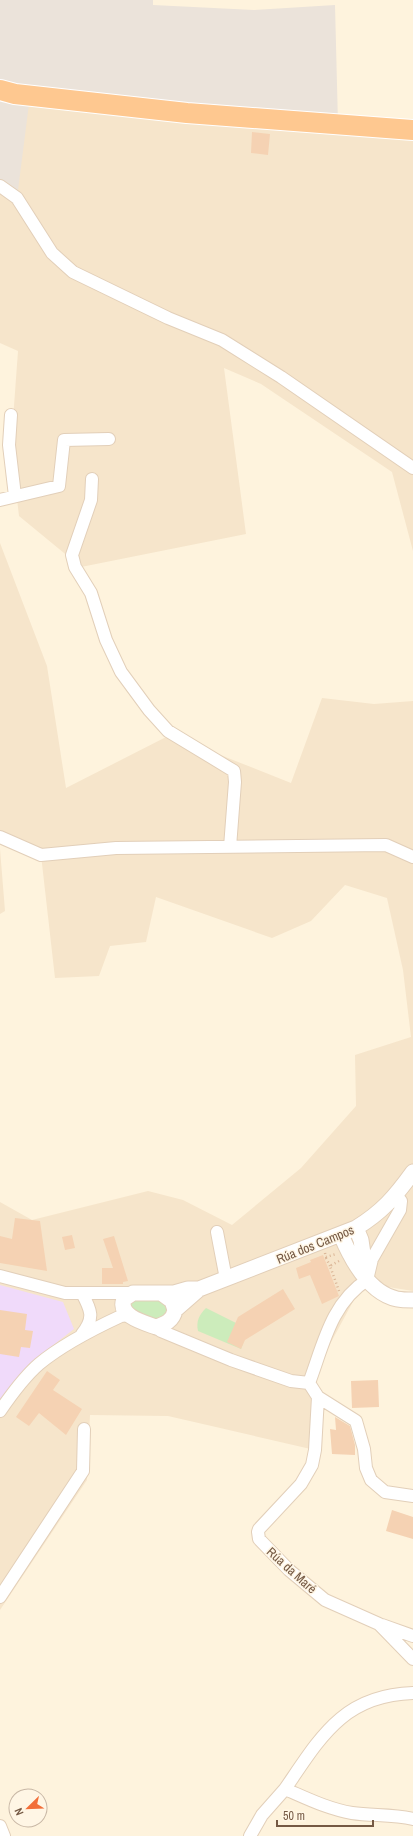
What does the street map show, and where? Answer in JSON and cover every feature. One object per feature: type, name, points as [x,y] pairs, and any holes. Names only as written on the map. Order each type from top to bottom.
[{"type":"highway","points":[[0,90],[15,94],[187,113],[413,130]]},
{"type":"street","points":[[0,186],[17,198],[52,253],[73,272],[168,318],[222,340],[281,377],[413,468]]},
{"type":"street","points":[[11,415],[9,445],[15,496]]},
{"type":"street","points":[[0,500],[59,486],[64,440],[109,439]]},
{"type":"street","points":[[92,479],[91,500],[72,555],[75,567],[91,593],[106,640],[121,672],[149,710],[168,731],[234,771],[235,782],[230,847]]},
{"type":"street","points":[[0,836],[40,855],[116,848],[386,845],[413,857]]},
{"type":"street","name":"Rúa dos Campos","points":[[161,1293],[199,1289],[356,1228],[376,1216],[396,1195],[413,1172]]},
{"type":"street","points":[[309,1383],[332,1320],[345,1300],[357,1287],[367,1280],[372,1259],[400,1210],[402,1201],[396,1195]]},
{"type":"street","points":[[356,1228],[361,1240],[367,1280]]},
{"type":"street","points":[[217,1232],[226,1279]]},
{"type":"street","points":[[341,1235],[367,1280],[381,1292],[397,1299],[413,1300]]},
{"type":"street","points":[[0,1276],[56,1292],[161,1293],[172,1301],[175,1310],[171,1321],[156,1328]]},
{"type":"street","name":"Rúa dos Campos","points":[[175,1310],[199,1289]]},
{"type":"street","points":[[82,1293],[90,1314],[90,1324],[82,1335]]},
{"type":"street","points":[[128,1315],[123,1307],[123,1302],[124,1299],[132,1293]]},
{"type":"street","points":[[0,1411],[12,1394],[39,1364],[82,1335],[121,1316],[128,1315],[160,1331],[231,1360],[291,1381],[309,1383]]},
{"type":"street","points":[[309,1383],[318,1397],[356,1421],[364,1449],[366,1468],[371,1480],[385,1492],[413,1496]]},
{"type":"street","name":"Rúa da Maré","points":[[318,1397],[315,1450],[312,1466],[301,1484],[262,1525],[258,1532],[258,1536],[262,1544],[289,1570],[325,1600],[379,1624],[413,1659]]},
{"type":"street","points":[[0,1597],[83,1472],[84,1429]]},
{"type":"street","points":[[379,1624],[413,1636]]},
{"type":"street","points":[[250,1836],[262,1815],[285,1789],[322,1736],[341,1718],[354,1709],[373,1701],[390,1696],[413,1693]]},
{"type":"street","points":[[285,1789],[340,1810],[413,1819]]},
{"type":"street","points":[[0,1826],[4,1836]]},
{"type":"path","points":[[324,1252],[341,1295]]},
{"type":"path","points":[[326,1258],[339,1252]]},
{"type":"path","points":[[330,1266],[342,1259]]},
{"type":"shaded area","points":[[0,0],[153,0],[153,5],[254,10],[335,5],[338,124],[30,96],[17,198],[0,186]]},
{"type":"shaded area","points":[[15,94],[413,130],[413,551],[392,472],[261,384],[224,368],[246,534],[81,567],[19,516],[11,447],[18,351],[0,343],[0,186]]},
{"type":"shaded area","points":[[0,543],[47,666],[66,788],[170,735],[291,783],[322,698],[374,704],[413,701],[413,1291],[363,1283],[309,1383],[318,1397],[315,1450],[168,1416],[90,1415],[87,1480],[0,1610],[0,1202],[32,1220],[148,1191],[183,1200],[232,1225],[301,1168],[356,1106],[355,1055],[411,1037],[403,970],[387,898],[345,885],[311,921],[272,938],[156,897],[146,942],[110,946],[99,976],[55,978],[41,855],[0,837]]},
{"type":"shaded area","points":[[0,849],[5,911],[0,914]]},
{"type":"shaded area","points":[[0,1285],[63,1302],[74,1329],[29,1364],[0,1404]]},
{"type":"green space","points":[[155,1299],[164,1303],[167,1311],[166,1317],[158,1320],[133,1312],[131,1304],[134,1300]]},
{"type":"green space","points":[[206,1308],[248,1329],[241,1349],[198,1331],[197,1324],[199,1318]]},
{"type":"building","points":[[252,132],[270,134],[268,155],[251,153]]},
{"type":"building","points":[[15,1218],[40,1221],[47,1271],[0,1263],[0,1236],[12,1239]]},
{"type":"building","points":[[72,1235],[75,1248],[65,1250],[62,1237]]},
{"type":"building","points":[[114,1236],[128,1281],[123,1282],[123,1284],[102,1284],[102,1268],[113,1268],[103,1239]]},
{"type":"building","points":[[323,1255],[339,1296],[322,1304],[310,1275],[299,1279],[296,1268]]},
{"type":"building","points":[[283,1289],[295,1309],[245,1340],[241,1349],[227,1342],[238,1317]]},
{"type":"building","points":[[0,1310],[27,1314],[25,1330],[33,1331],[30,1348],[21,1347],[19,1357],[0,1354]]},
{"type":"building","points":[[47,1371],[60,1380],[53,1390],[82,1409],[66,1435],[39,1413],[29,1426],[16,1417]]},
{"type":"building","points":[[378,1380],[379,1407],[352,1408],[351,1381]]},
{"type":"building","points":[[335,1417],[350,1426],[355,1445],[355,1455],[332,1454],[330,1429],[336,1430]]},
{"type":"building","points":[[392,1510],[413,1517],[413,1539],[386,1531]]}]
